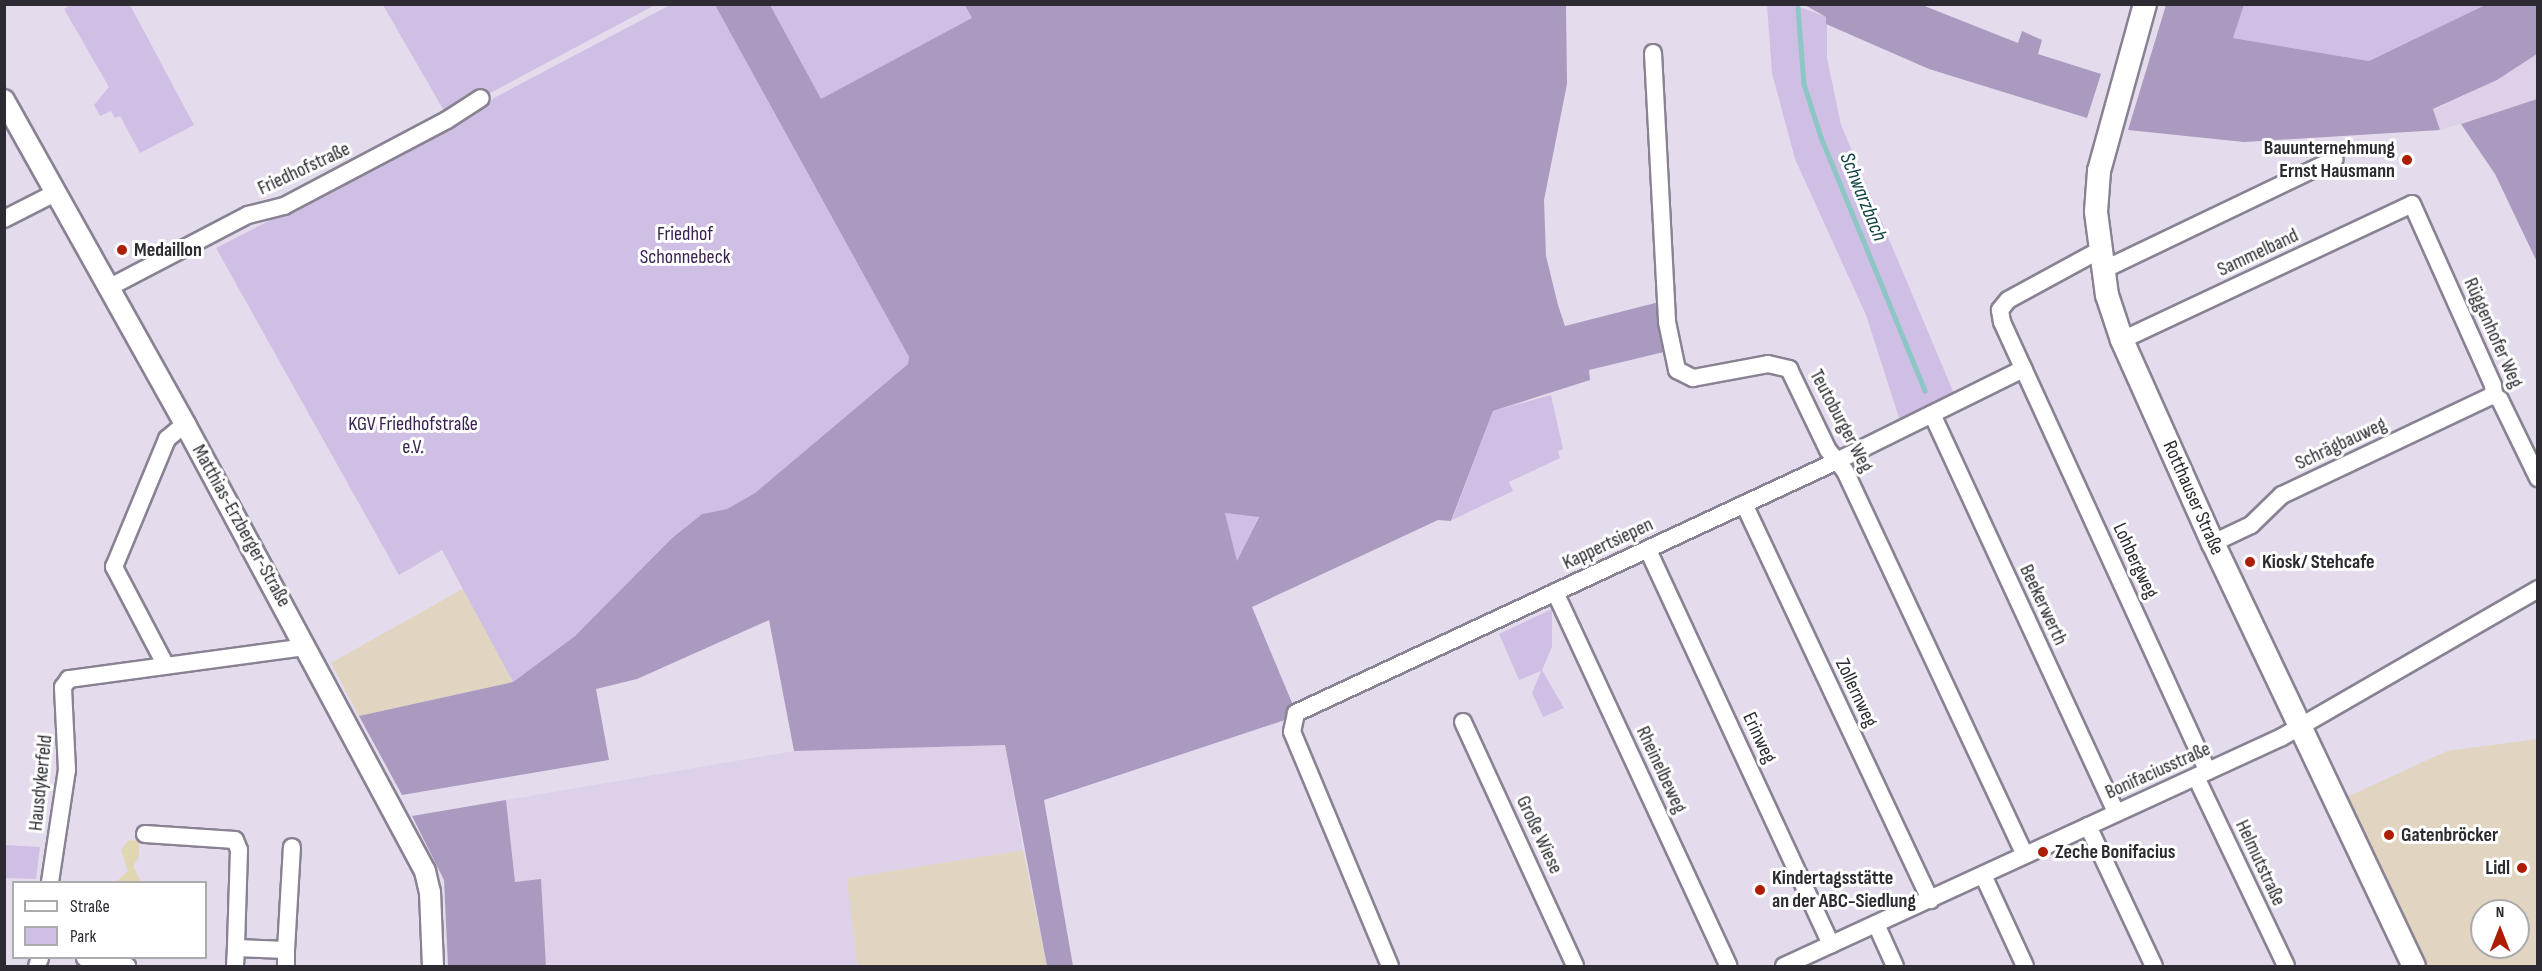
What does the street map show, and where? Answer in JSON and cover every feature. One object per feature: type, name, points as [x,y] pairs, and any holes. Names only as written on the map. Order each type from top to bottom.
[{"type":"main road","name":"Rotthauser Straße","points":[[2145,4],[2099,171],[2100,261],[2122,340],[2213,543],[2414,966]]},
{"type":"street","name":"Teutoburger Weg","points":[[1653,53],[1667,322],[1677,370],[1693,378],[1768,364],[1789,369],[1837,461],[2025,855]]},
{"type":"street","name":"Friedhofstraße","points":[[110,286],[248,215],[284,206],[447,120],[481,98]]},
{"type":"street","name":"Matthias-Erzberger-Straße","points":[[4,100],[110,286],[425,871],[430,892],[433,966]]},
{"type":"street","points":[[2023,369],[2002,322],[2000,310],[2023,289],[2100,261],[2335,159]]},
{"type":"street","points":[[4,219],[57,192]]},
{"type":"street","name":"Sammelband","points":[[2122,340],[2412,204]]},
{"type":"street","name":"Rüggenhofer Weg","points":[[2412,204],[2493,385],[2494,395],[2500,400],[2538,478]]},
{"type":"street","name":"Kappertsiepen","points":[[1390,966],[1292,732],[1292,719],[1302,709],[1837,461],[2023,369]]},
{"type":"street","name":"Lohbergweg","points":[[2023,369],[2202,774]]},
{"type":"street","name":"Schrägbauweg","points":[[2213,543],[2251,525],[2282,495],[2494,395]]},
{"type":"street","name":"Beekerwerth","points":[[1932,414],[2116,813]]},
{"type":"street","points":[[165,664],[114,567],[167,439],[185,424]]},
{"type":"street","name":"Zollernweg","points":[[1744,504],[1930,900]]},
{"type":"street","name":"Erinweg","points":[[1648,550],[1831,945]]},
{"type":"street","name":"Bonifaciusstraße","points":[[1784,966],[2202,774],[2299,727],[2538,589]]},
{"type":"street","name":"Rheinelbeweg","points":[[1555,592],[1729,966]]},
{"type":"street","name":"Hausdykerfeld","points":[[50,881],[67,770],[63,687],[75,677],[306,647]]},
{"type":"street","name":"Große Wiese","points":[[1463,722],[1575,966]]},
{"type":"street","name":"Helmutstraße","points":[[2202,774],[2286,966]]},
{"type":"street","points":[[2088,826],[2154,966]]},
{"type":"street","points":[[145,834],[235,840],[239,850],[235,966]]},
{"type":"street","points":[[236,948],[286,958],[292,847]]},
{"type":"street","points":[[1983,875],[2025,966]]},
{"type":"street","points":[[1876,924],[1895,966]]},
{"type":"street","points":[[95,959],[127,966]]},
{"type":"shaded area","points":[[1803,4],[1922,5],[2018,43],[2022,31],[2042,40],[2038,54],[2101,74],[2087,118],[1929,69],[1826,24],[1826,17]]},
{"type":"shaded area","points":[[715,5],[770,5],[821,99],[972,18],[965,5],[1566,5],[1567,84],[1544,200],[1546,256],[1558,305],[1565,326],[1659,302],[1664,352],[1589,370],[1590,380],[1493,411],[1451,521],[1438,520],[1252,607],[1295,710],[1291,718],[1044,800],[1073,966],[1047,966],[1005,745],[794,751],[769,620],[637,679],[596,689],[609,760],[402,795],[359,716],[513,682],[575,636],[672,538],[702,514],[727,509],[755,493],[908,364],[909,357]],"holes":[[[1225,513],[1259,517],[1237,561]]]},
{"type":"shaded area","points":[[2166,5],[2244,5],[2233,38],[2369,61],[2485,5],[2537,5],[2537,54],[2497,80],[2433,109],[2440,130],[2244,142],[2128,130]]},
{"type":"shaded area","points":[[2537,54],[2537,99],[2440,130],[2433,110],[2497,80]]},
{"type":"shaded area","points":[[2538,99],[2537,262],[2495,174],[2461,124]]},
{"type":"shaded area","points":[[464,588],[513,682],[359,716],[331,663]]},
{"type":"shaded area","points":[[2537,739],[2537,966],[2423,966],[2336,802],[2447,751]]},
{"type":"shaded area","points":[[1005,745],[1023,850],[847,878],[857,966],[546,966],[541,880],[515,882],[506,800],[794,751]]},
{"type":"shaded area","points":[[506,800],[515,882],[541,879],[546,966],[448,966],[444,880],[412,816]]},
{"type":"shaded area","points":[[1023,850],[1047,966],[857,966],[846,878]]},
{"type":"green space","points":[[71,5],[130,5],[194,125],[140,153],[120,116],[115,118],[111,111],[100,116],[94,105],[109,87],[64,9]]},
{"type":"green space","points":[[383,5],[655,5],[447,116]]},
{"type":"green space","points":[[670,5],[715,5],[909,357],[908,364],[755,493],[727,509],[702,514],[672,538],[575,636],[513,682],[442,550],[399,575],[216,248],[478,113],[494,98]]},
{"type":"green space","points":[[749,5],[977,5],[997,40],[827,139]]},
{"type":"green space","points":[[1767,5],[1794,5],[1827,17],[1827,58],[1841,125],[1955,396],[1900,421],[1866,315],[1795,159],[1772,73]]},
{"type":"green space","points":[[2244,5],[2485,5],[2369,61],[2233,38]]},
{"type":"green space","points":[[1551,395],[1563,449],[1558,451],[1560,458],[1509,482],[1513,491],[1452,520],[1493,411]]},
{"type":"green space","points":[[1225,513],[1259,516],[1237,562]]},
{"type":"green space","points":[[1552,609],[1552,647],[1542,670],[1564,708],[1543,717],[1532,693],[1541,671],[1519,680],[1499,634]]},
{"type":"green space","points":[[5,845],[40,847],[36,879],[5,878]]},
{"type":"sand","points":[[129,840],[139,841],[139,857],[133,866],[140,881],[117,881],[128,871],[121,850]]},
{"type":"waterway","name":"Schwarzbach","points":[[1798,8],[1804,84],[1821,137],[1925,390]]},
{"type":"place","name":"Bauunternehmung Ernst Hausmann","points":[[2407,160]]},
{"type":"place","name":"Medaillon","points":[[122,250]]},
{"type":"place","name":"Kiosk/ Stehcafe","points":[[2250,562]]},
{"type":"place","name":"Gatenbröcker","points":[[2389,835]]},
{"type":"place","name":"Zeche Bonifacius","points":[[2043,852]]},
{"type":"place","name":"Lidl","points":[[2522,868]]},
{"type":"place","name":"Kindertagsstätte an der ABC-Siedlung","points":[[1760,890]]},
{"type":"park label","name":"Friedhof Schonnebeck","points":[[685,246]]},
{"type":"park label","name":"KGV Friedhofstraße e.V.","points":[[413,436]]}]
